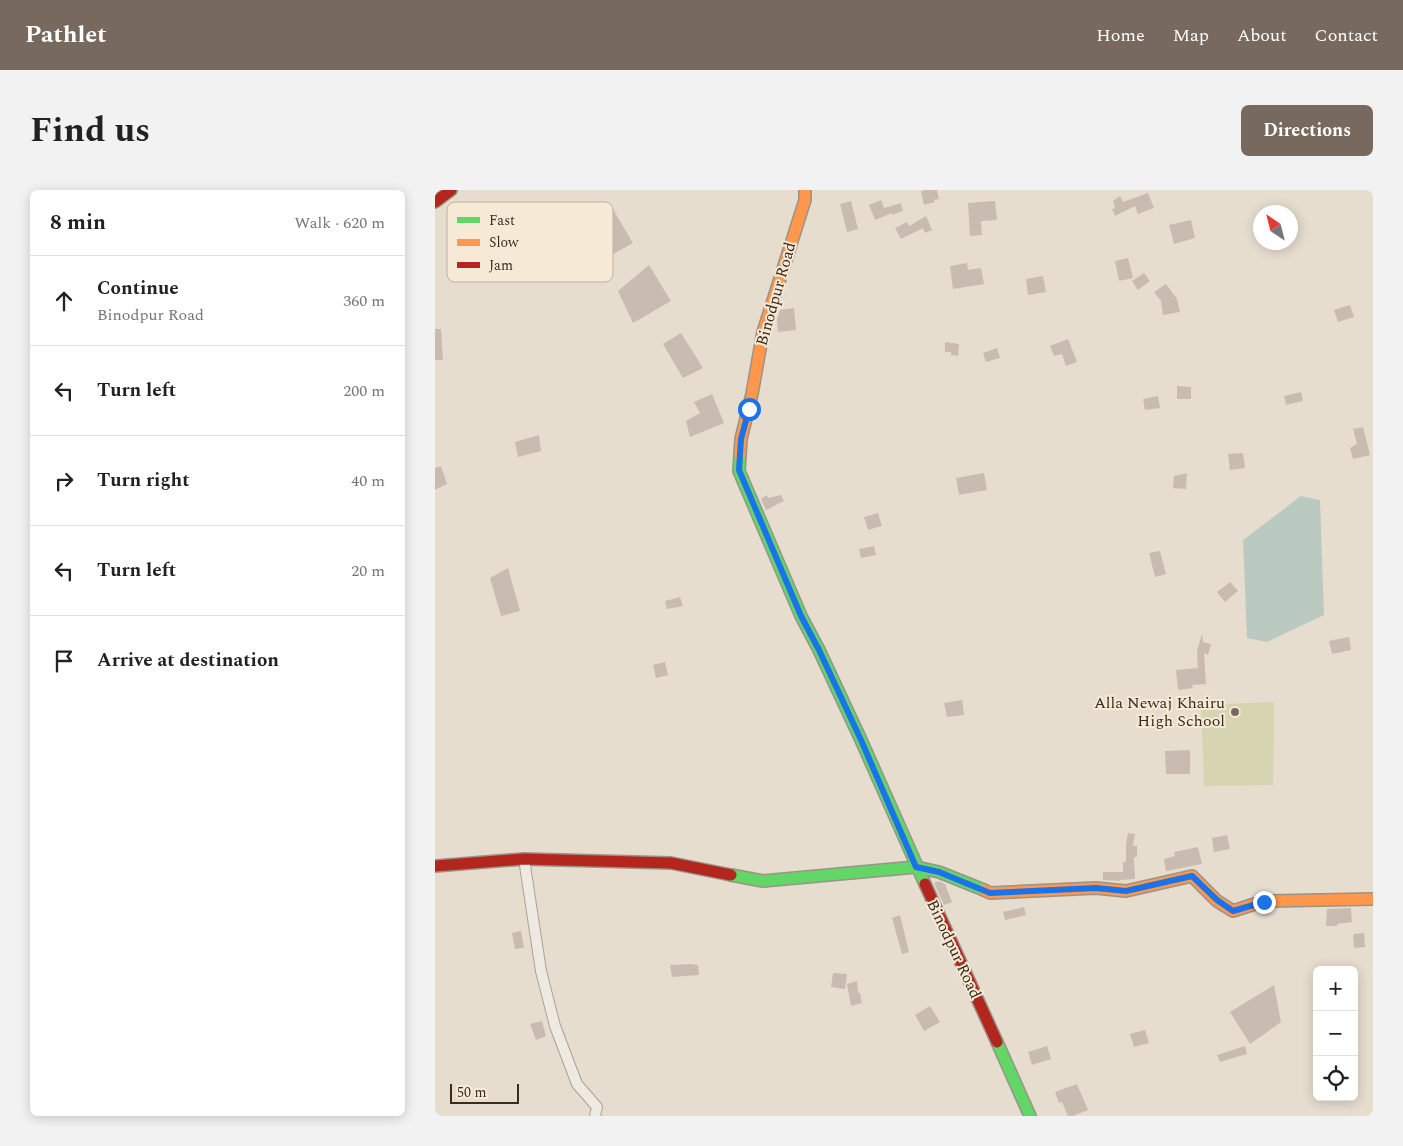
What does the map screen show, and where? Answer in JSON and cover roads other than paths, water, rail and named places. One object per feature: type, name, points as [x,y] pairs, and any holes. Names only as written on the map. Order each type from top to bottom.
[{"type":"street","points":[[435,202],[451,190]]},
{"type":"street","name":"Binodpur Road","points":[[805,190],[805,200],[763,332],[752,394],[741,439],[739,470],[801,616],[861,740],[916,867],[960,959],[1030,1116]]},
{"type":"street","points":[[524,859],[541,971],[555,1026],[577,1084],[597,1107],[595,1116]]},
{"type":"street","points":[[435,866],[524,859],[671,863],[763,881],[916,867],[939,872],[990,893],[1096,888],[1126,891],[1192,876],[1217,900],[1233,911],[1264,902],[1373,900]]},
{"type":"place","name":"Alla Newaj Khairu High School","points":[[1235,712]]}]
